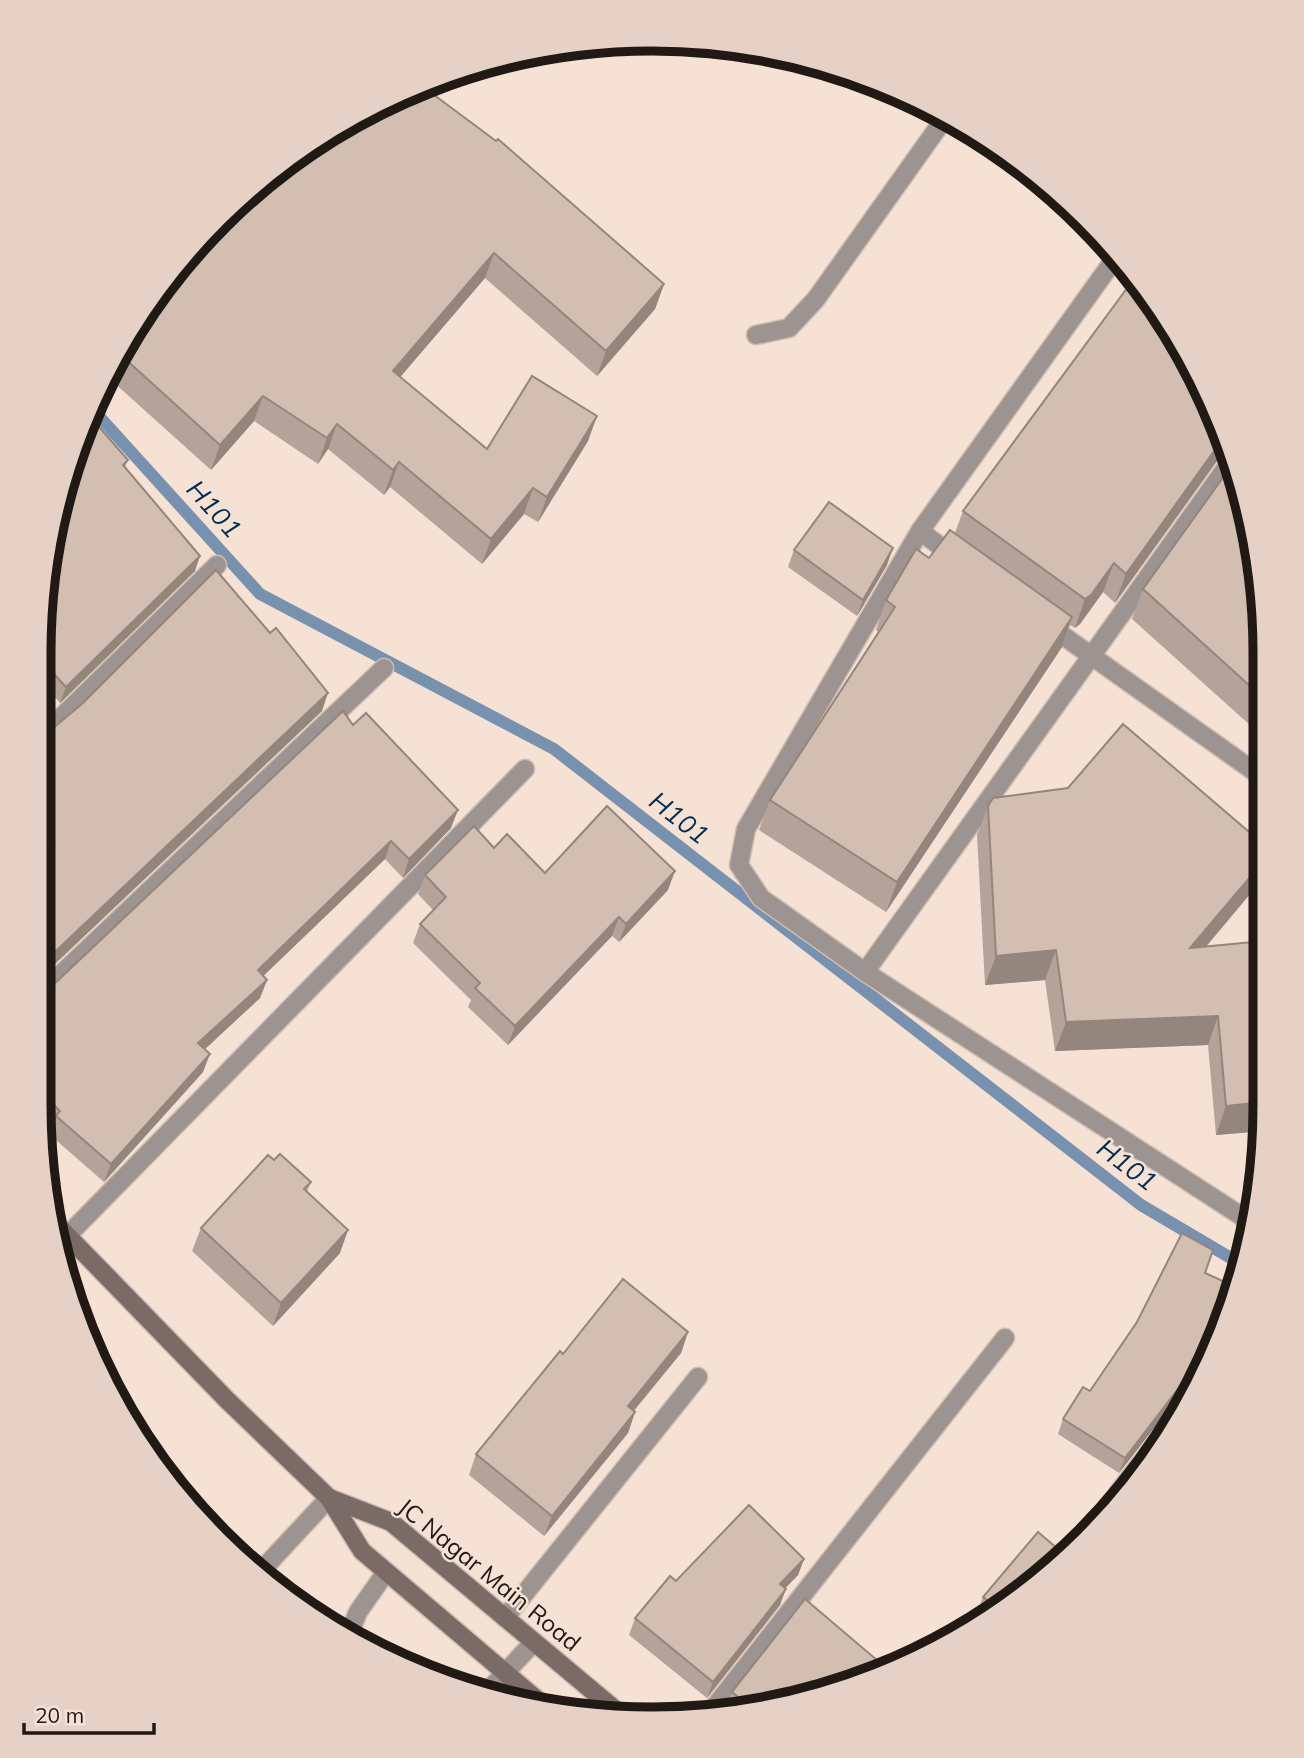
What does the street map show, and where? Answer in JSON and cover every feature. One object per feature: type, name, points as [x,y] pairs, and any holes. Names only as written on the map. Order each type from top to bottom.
[{"type":"main road","points":[[64,1233],[227,1400],[329,1498],[362,1551],[532,1695]]},
{"type":"main road","name":"JC Nagar Main Road","points":[[329,1498],[391,1522],[610,1706]]},
{"type":"street","points":[[756,335],[789,328],[816,299],[940,124]]},
{"type":"street","points":[[1111,264],[920,531],[746,830],[739,864],[761,898],[865,972],[1243,1217]]},
{"type":"street","points":[[865,972],[1224,469]]},
{"type":"street","points":[[920,531],[976,573]]},
{"type":"street","points":[[51,727],[217,565]]},
{"type":"street","points":[[1033,614],[1253,771]]},
{"type":"street","points":[[51,984],[384,668]]},
{"type":"street","points":[[67,1236],[525,769]]},
{"type":"street","points":[[717,1703],[1005,1338]]},
{"type":"street","points":[[505,1618],[698,1377]]},
{"type":"street","points":[[266,1566],[329,1498]]},
{"type":"street","points":[[352,1627],[358,1612],[386,1572]]},
{"type":"street","points":[[493,1686],[534,1642]]},
{"type":"building","points":[[432,93],[496,141],[498,139],[664,284],[606,351],[494,253],[393,371],[487,449],[532,376],[597,416],[547,497],[533,488],[491,539],[399,462],[393,470],[337,424],[327,438],[263,396],[220,445],[126,360],[131,351],[175,286],[227,227],[256,200],[286,175],[351,131]]},
{"type":"building","points":[[1129,286],[1173,351],[1217,447],[1126,574],[1114,563],[1091,595],[1085,599],[963,511]]},
{"type":"building","points":[[96,424],[128,460],[123,465],[200,556],[66,687],[51,671],[56,574],[71,496]]},
{"type":"building","points":[[1226,474],[1242,535],[1248,574],[1252,613],[1253,689],[1143,589]]},
{"type":"building","points":[[829,502],[893,548],[863,600],[794,550]]},
{"type":"building","points":[[950,530],[1072,617],[897,882],[770,800],[895,607],[886,600],[916,549],[929,558]]},
{"type":"building","points":[[216,570],[270,633],[276,628],[328,693],[51,956],[51,849],[54,846],[51,843],[51,730],[83,703]]},
{"type":"building","points":[[343,711],[353,725],[366,713],[458,810],[409,859],[391,841],[258,970],[267,980],[198,1043],[210,1054],[111,1164],[56,1116],[60,1111],[51,1102],[53,985]]},
{"type":"building","points":[[1123,724],[1253,835],[1253,874],[1190,948],[1253,942],[1253,1103],[1226,1106],[1218,1016],[1066,1022],[1056,950],[996,956],[988,806],[993,798],[1068,788]]},
{"type":"building","points":[[607,806],[675,871],[626,924],[619,917],[515,1026],[475,988],[480,983],[420,924],[446,897],[425,875],[474,826],[494,848],[507,834],[545,873]]},
{"type":"building","points":[[280,1154],[311,1182],[304,1189],[348,1230],[281,1303],[201,1228],[268,1155],[274,1160]]},
{"type":"building","points":[[1182,1233],[1213,1250],[1205,1273],[1226,1283],[1207,1336],[1187,1379],[1125,1458],[1063,1419],[1083,1387],[1090,1391],[1137,1322]]},
{"type":"building","points":[[623,1279],[688,1332],[628,1406],[635,1412],[552,1516],[476,1454],[560,1351],[563,1354]]},
{"type":"building","points":[[749,1505],[804,1559],[780,1584],[786,1589],[713,1682],[635,1618],[670,1576],[676,1581]]},
{"type":"building","points":[[1038,1532],[1058,1549],[991,1602],[983,1597]]},
{"type":"building","points":[[805,1599],[879,1662],[808,1687],[769,1696],[742,1700],[732,1692]]},
{"type":"waterway","name":"H101","points":[[99,417],[260,594],[554,749],[1141,1205],[1234,1260]]}]
